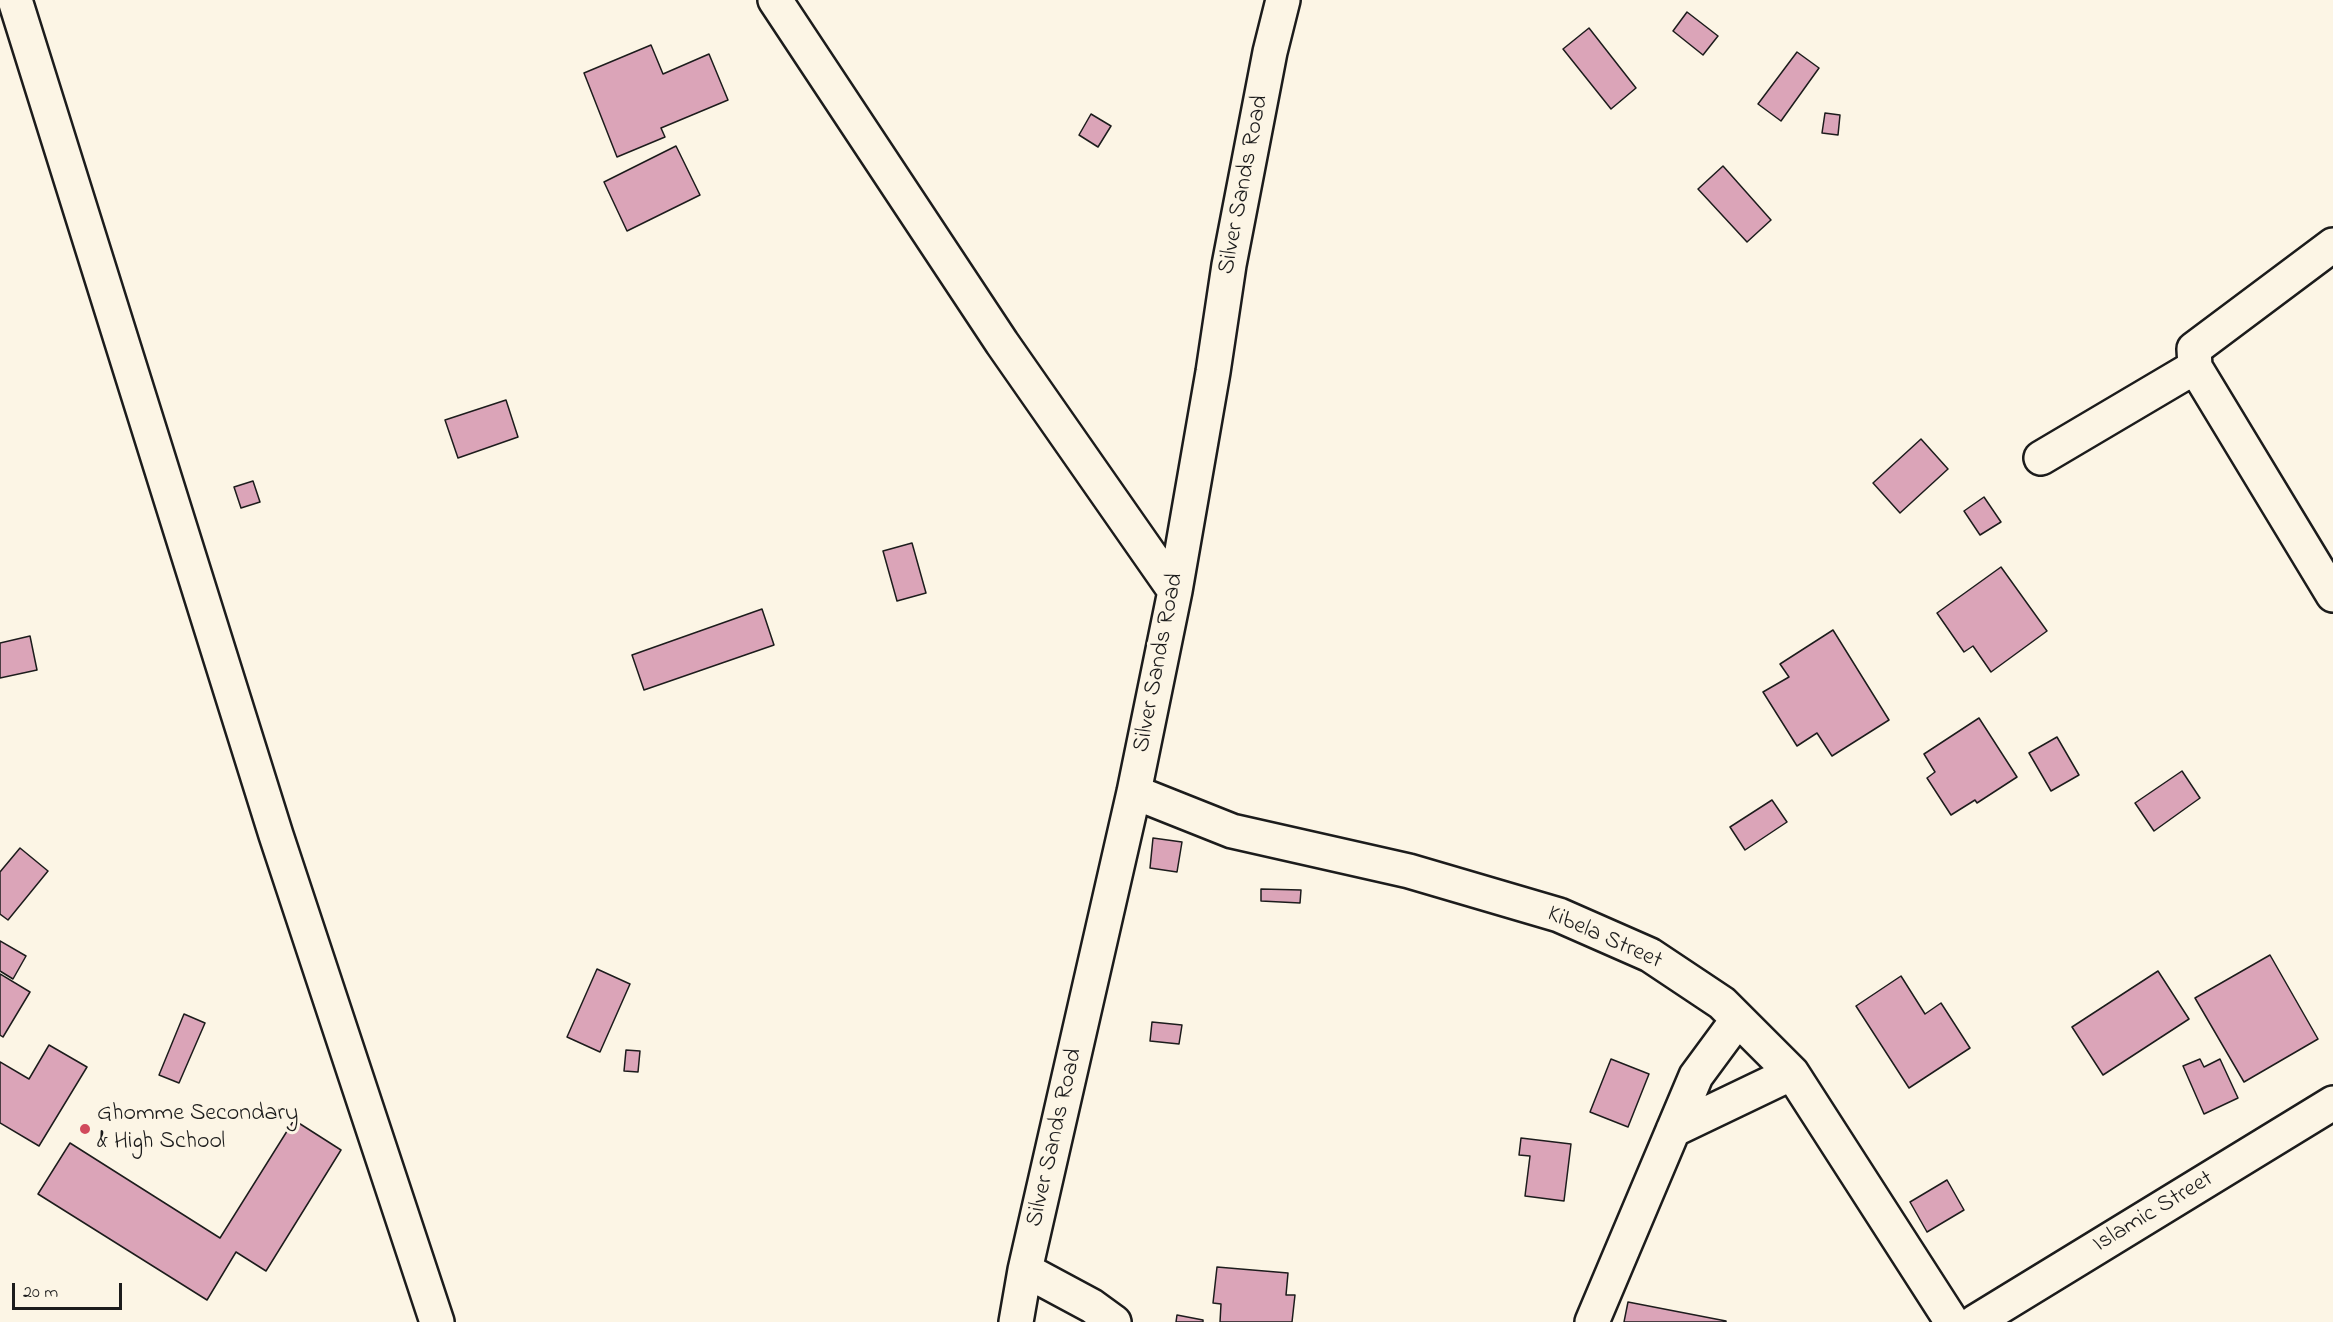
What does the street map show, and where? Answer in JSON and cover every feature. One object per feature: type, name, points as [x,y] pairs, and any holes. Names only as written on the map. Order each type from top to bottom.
[{"type":"street","points":[[15,0],[276,835],[437,1322]]},
{"type":"street","points":[[775,0],[1002,343],[1175,591]]},
{"type":"street","name":"Silver Sands Road","points":[[1016,1322],[1025,1270],[1134,792],[1175,591],[1229,265],[1270,52],[1283,0]]},
{"type":"street","points":[[2333,245],[2194,349],[2195,367],[2333,595]]},
{"type":"street","points":[[2041,458],[2195,367]]},
{"type":"street","name":"Kibela Street","points":[[1134,792],[1232,831],[1409,871],[1559,915],[1650,955],[1722,1003],[1792,1073],[1952,1322]]},
{"type":"street","points":[[1592,1322],[1696,1076],[1738,1019]]},
{"type":"street","points":[[1673,1130],[1792,1073]]},
{"type":"street","name":"Islamic Street","points":[[1975,1322],[2333,1103]]},
{"type":"street","points":[[1025,1270],[1092,1306],[1114,1322]]},
{"type":"building","points":[[1687,12],[1718,36],[1703,55],[1673,31]]},
{"type":"building","points":[[1589,28],[1636,88],[1611,109],[1563,49]]},
{"type":"building","points":[[651,45],[663,74],[709,54],[728,100],[661,128],[665,137],[617,157],[584,73]]},
{"type":"building","points":[[1797,52],[1819,68],[1781,121],[1758,104]]},
{"type":"building","points":[[1825,113],[1840,115],[1838,135],[1822,133]]},
{"type":"building","points":[[1091,114],[1111,126],[1098,147],[1079,135]]},
{"type":"building","points":[[676,146],[700,195],[627,231],[604,182]]},
{"type":"building","points":[[1723,166],[1771,220],[1747,242],[1698,189]]},
{"type":"building","points":[[506,400],[518,437],[458,458],[445,420]]},
{"type":"building","points":[[1921,439],[1948,469],[1900,513],[1873,483]]},
{"type":"building","points":[[253,481],[260,502],[241,508],[234,487]]},
{"type":"building","points":[[1984,497],[2001,522],[1980,535],[1964,511]]},
{"type":"building","points":[[912,543],[926,593],[897,601],[883,551]]},
{"type":"building","points":[[2001,567],[2047,631],[1991,672],[1973,646],[1964,652],[1937,613]]},
{"type":"building","points":[[762,609],[774,645],[644,690],[632,655]]},
{"type":"building","points":[[1833,630],[1889,720],[1832,756],[1817,733],[1797,746],[1763,692],[1789,677],[1780,664]]},
{"type":"building","points":[[30,636],[37,670],[0,678],[0,643]]},
{"type":"building","points":[[1979,718],[2017,777],[1977,803],[1975,800],[1951,815],[1927,778],[1935,772],[1924,754]]},
{"type":"building","points":[[2057,737],[2079,775],[2051,791],[2029,753]]},
{"type":"building","points":[[2182,771],[2200,798],[2154,831],[2135,803]]},
{"type":"building","points":[[1772,800],[1787,822],[1745,850],[1730,827]]},
{"type":"building","points":[[1153,838],[1182,842],[1177,872],[1150,868]]},
{"type":"building","points":[[20,848],[48,871],[8,920],[0,914],[0,872]]},
{"type":"building","points":[[1261,889],[1301,890],[1300,903],[1261,901]]},
{"type":"building","points":[[0,941],[26,956],[13,979],[0,971]]},
{"type":"building","points":[[2270,955],[2318,1039],[2244,1082],[2195,998]]},
{"type":"building","points":[[597,969],[630,984],[600,1052],[567,1037]]},
{"type":"building","points":[[2158,971],[2189,1019],[2103,1075],[2072,1027]]},
{"type":"building","points":[[0,974],[30,992],[3,1037],[0,1035]]},
{"type":"building","points":[[1901,976],[1925,1014],[1941,1003],[1970,1048],[1909,1088],[1856,1006]]},
{"type":"building","points":[[184,1014],[205,1023],[179,1083],[159,1075]]},
{"type":"building","points":[[1152,1022],[1182,1025],[1179,1044],[1150,1041]]},
{"type":"building","points":[[49,1045],[87,1067],[39,1146],[0,1123],[0,1062],[29,1079]]},
{"type":"building","points":[[626,1050],[640,1051],[638,1072],[624,1071]]},
{"type":"building","points":[[1611,1059],[1649,1074],[1628,1127],[1590,1112]]},
{"type":"building","points":[[2200,1059],[2204,1067],[2220,1059],[2238,1098],[2204,1114],[2183,1066]]},
{"type":"building","points":[[294,1120],[341,1150],[266,1271],[236,1252],[207,1300],[38,1194],[70,1143],[220,1238]]},
{"type":"building","points":[[1521,1138],[1571,1144],[1564,1201],[1525,1196],[1530,1156],[1519,1155]]},
{"type":"building","points":[[1947,1180],[1964,1210],[1927,1232],[1910,1202]]},
{"type":"building","points":[[1217,1267],[1288,1273],[1286,1295],[1295,1295],[1292,1322],[1220,1322],[1221,1304],[1213,1303]]},
{"type":"building","points":[[1628,1302],[1726,1321],[1726,1322],[1624,1322]]},
{"type":"building","points":[[1177,1315],[1203,1320],[1203,1322],[1176,1322]]},
{"type":"place","name":"Ghomme Secondary & High School","points":[[85,1129]]}]
